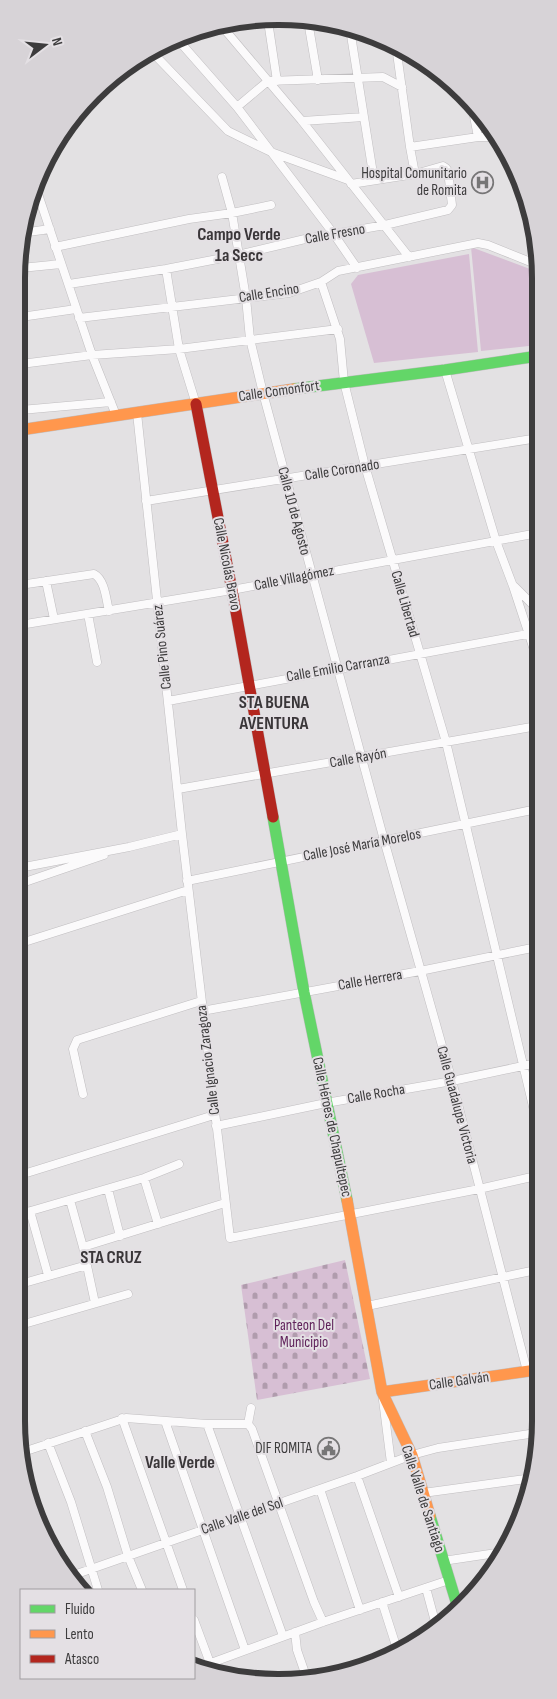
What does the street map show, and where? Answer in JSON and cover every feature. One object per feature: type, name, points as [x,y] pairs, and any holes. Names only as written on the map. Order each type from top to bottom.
[{"type":"street","points":[[269,26],[277,80]]},
{"type":"street","points":[[309,27],[318,80]]},
{"type":"street","points":[[226,31],[302,121],[409,257]]},
{"type":"street","points":[[351,36],[374,180]]},
{"type":"street","points":[[181,44],[237,107],[333,233],[357,268]]},
{"type":"street","points":[[156,57],[228,131],[271,152],[350,182],[415,174],[397,55]]},
{"type":"street","points":[[237,107],[268,81],[383,77],[402,87]]},
{"type":"street","points":[[473,116],[478,137]]},
{"type":"street","points":[[302,121],[364,117]]},
{"type":"street","points":[[410,147],[488,137]]},
{"type":"street","name":"Calle Fresno","points":[[68,284],[166,270],[333,233],[385,225],[448,210],[452,205],[452,198],[446,168],[443,166],[415,174]]},
{"type":"street","name":"Calle 10 de Agosto","points":[[222,177],[232,213],[246,298],[250,339],[263,393],[384,840]]},
{"type":"street","points":[[38,197],[92,355],[116,415]]},
{"type":"street","points":[[55,247],[189,219],[271,205]]},
{"type":"street","points":[[29,232],[50,229]]},
{"type":"street","name":"Calle Encino","points":[[79,318],[289,293],[321,282],[338,271],[483,243],[531,262]]},
{"type":"street","points":[[26,268],[61,264]]},
{"type":"street","name":"Calle Nicolás Bravo","points":[[166,270],[179,349],[196,404],[213,490],[280,861]]},
{"type":"street","name":"Calle Libertad","points":[[321,282],[338,329],[342,348],[344,382],[365,466],[446,742],[532,1099]]},
{"type":"street","points":[[25,315],[76,309]]},
{"type":"street","points":[[25,363],[92,355],[179,349],[338,329]]},
{"type":"street","name":"Calle Comonfort","points":[[25,429],[263,393],[532,357]]},
{"type":"street","points":[[445,370],[496,541],[532,645]]},
{"type":"street","points":[[25,410],[111,402]]},
{"type":"street","name":"Calle Pino Suárez","points":[[137,413],[187,881]]},
{"type":"street","name":"Calle Coronado","points":[[146,501],[532,439]]},
{"type":"street","name":"Calle Villagómez","points":[[25,624],[232,590],[532,534]]},
{"type":"street","points":[[25,584],[94,574],[98,576],[102,584],[109,611]]},
{"type":"street","points":[[46,581],[54,619]]},
{"type":"street","points":[[513,586],[532,604]]},
{"type":"street","points":[[88,614],[97,662]]},
{"type":"street","name":"Calle Emilio Carranza","points":[[168,701],[532,633]]},
{"type":"street","name":"Calle Rayón","points":[[178,789],[532,727]]},
{"type":"street","name":"Calle José María Morelos","points":[[187,881],[532,810]]},
{"type":"street","points":[[25,867],[129,847],[182,834]]},
{"type":"street","name":"Calle Guadalupe Victoria","points":[[384,840],[452,1081],[502,1278],[531,1370]]},
{"type":"street","points":[[25,882],[129,847]]},
{"type":"street","name":"Calle Héroes de Chapultepec","points":[[280,861],[304,992],[350,1215],[382,1392]]},
{"type":"street","points":[[47,862],[50,874]]},
{"type":"street","name":"Calle Ignacio Zaragoza","points":[[187,881],[230,1238],[350,1215]]},
{"type":"street","points":[[25,942],[188,890]]},
{"type":"street","name":"Calle Herrera","points":[[202,1011],[420,971],[532,948]]},
{"type":"street","points":[[83,1094],[74,1049],[77,1040],[201,1002]]},
{"type":"street","name":"Calle Rocha","points":[[216,1126],[532,1064]]},
{"type":"street","points":[[25,1174],[214,1115]]},
{"type":"street","points":[[25,1213],[144,1178],[179,1164]]},
{"type":"street","points":[[350,1215],[532,1177]]},
{"type":"street","points":[[144,1178],[158,1224]]},
{"type":"street","points":[[108,1189],[120,1236]]},
{"type":"street","points":[[70,1200],[95,1302]]},
{"type":"street","points":[[83,1247],[226,1203]]},
{"type":"street","points":[[30,1211],[48,1275]]},
{"type":"street","points":[[25,1282],[87,1265]]},
{"type":"street","points":[[367,1306],[532,1271]]},
{"type":"street","points":[[25,1324],[128,1294]]},
{"type":"street","name":"Calle Galván","points":[[382,1392],[531,1370]]},
{"type":"street","points":[[382,1392],[391,1463]]},
{"type":"street","name":"Calle Valle de Santiago","points":[[382,1392],[412,1455],[456,1602]]},
{"type":"street","points":[[251,1408],[248,1424],[252,1429],[280,1503],[310,1593],[323,1622]]},
{"type":"street","points":[[27,1450],[122,1418],[131,1417],[207,1424],[248,1424]]},
{"type":"street","points":[[122,1418],[183,1589]]},
{"type":"street","points":[[165,1421],[245,1650]]},
{"type":"street","points":[[207,1424],[284,1636]]},
{"type":"street","points":[[84,1431],[107,1487],[128,1556],[142,1589]]},
{"type":"street","name":"Calle Valle del Sol","points":[[76,1574],[412,1455],[438,1448],[531,1433]]},
{"type":"street","points":[[48,1443],[71,1502],[98,1589]]},
{"type":"street","points":[[357,1476],[399,1597]]},
{"type":"street","points":[[423,1493],[525,1479]]},
{"type":"street","points":[[320,1489],[360,1610]]},
{"type":"street","points":[[443,1561],[494,1553]]},
{"type":"street","points":[[195,1627],[197,1642],[210,1664],[323,1622],[449,1580]]},
{"type":"street","points":[[426,1588],[435,1620]]},
{"type":"street","points":[[382,1602],[396,1645]]},
{"type":"street","points":[[295,1632],[297,1650],[305,1672]]},
{"type":"green space","points":[[471,247],[531,270],[532,346],[481,351]]},
{"type":"green space","points":[[469,254],[478,352],[374,363],[351,284],[358,275]]},
{"type":"green space","name":"Panteon Del Municipio","points":[[345,1260],[370,1379],[257,1400],[241,1285]]},
{"type":"traffic: fast","points":[[294,389],[532,357]]},
{"type":"traffic: fast","points":[[273,817],[304,992],[347,1200]]},
{"type":"traffic: fast","points":[[430,1516],[456,1602]]},
{"type":"traffic: slow","points":[[25,429],[294,389]]},
{"type":"traffic: slow","points":[[347,1200],[382,1392],[412,1455],[430,1516]]},
{"type":"traffic: slow","points":[[382,1392],[532,1371]]},
{"type":"traffic: jam","points":[[196,404],[273,817]]},
{"type":"place","name":"Hospital Comunitario de Romita","points":[[483,182]]},
{"type":"place","name":"DIF ROMITA","points":[[328,1448]]},
{"type":"district","name":"Campo Verde 1a Secc","points":[[239,244]]},
{"type":"district","name":"STA BUENA AVENTURA","points":[[274,712]]},
{"type":"district","name":"STA CRUZ","points":[[111,1257]]},
{"type":"district","name":"Valle Verde","points":[[180,1462]]}]
